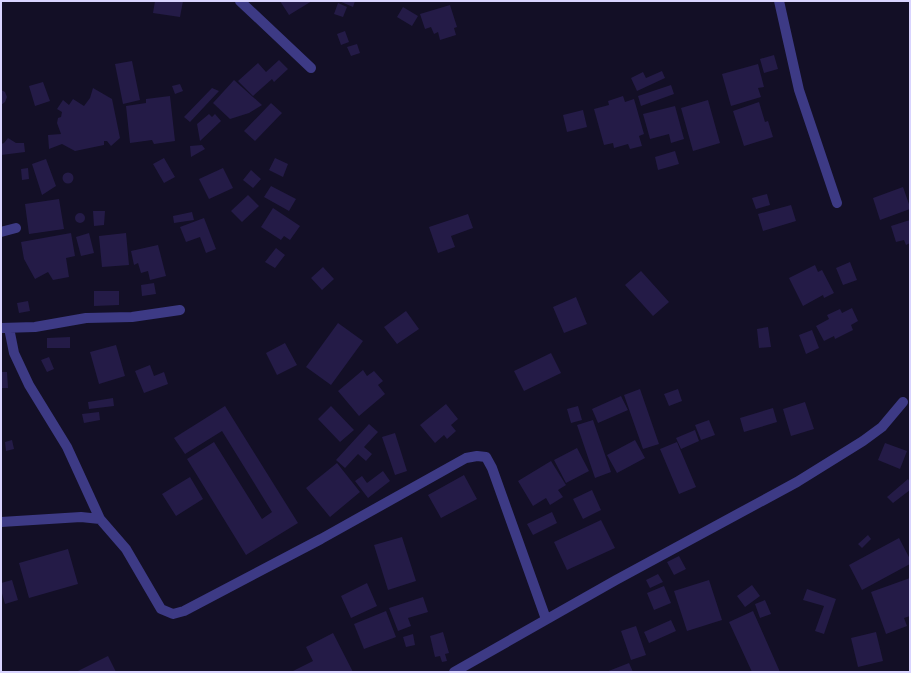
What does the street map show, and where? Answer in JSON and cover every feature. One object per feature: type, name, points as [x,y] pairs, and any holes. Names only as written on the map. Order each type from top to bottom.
[{"type":"street","points":[[240,1],[311,68]]},
{"type":"street","points":[[779,1],[799,90],[837,203]]},
{"type":"street","points":[[1,232],[16,228]]},
{"type":"street","points":[[180,310],[132,317],[86,318],[35,327],[5,328],[28,385],[67,447],[100,519],[126,549],[161,609],[173,614],[184,612],[402,495],[466,458],[486,456],[492,468],[546,619]]},
{"type":"street","points":[[454,672],[616,580],[797,482],[863,441],[882,427],[904,402]]},
{"type":"street","points":[[1,522],[81,517],[100,519]]},
{"type":"building","points":[[155,1],[183,1],[180,17],[153,13]]},
{"type":"building","points":[[280,1],[312,1],[289,15]]},
{"type":"building","points":[[339,1],[355,1],[353,7]]},
{"type":"building","points":[[338,3],[347,7],[343,17],[334,14]]},
{"type":"building","points":[[450,5],[457,27],[454,28],[456,35],[440,40],[438,32],[434,34],[431,27],[425,29],[420,14]]},
{"type":"building","points":[[403,7],[418,16],[412,26],[397,17]]},
{"type":"building","points":[[345,31],[349,42],[341,45],[337,34]]},
{"type":"building","points":[[357,44],[360,53],[351,56],[347,47]]},
{"type":"building","points":[[774,55],[778,69],[764,73],[760,59]]},
{"type":"building","points":[[279,60],[288,69],[274,82],[272,79],[253,96],[238,81],[258,63],[266,72]]},
{"type":"building","points":[[132,61],[140,100],[123,104],[115,64]]},
{"type":"building","points":[[758,64],[764,87],[758,88],[761,97],[731,106],[722,74]]},
{"type":"building","points":[[662,71],[665,78],[637,91],[631,78],[643,72],[646,78]]},
{"type":"building","points":[[234,80],[262,105],[249,113],[230,119],[213,103]]},
{"type":"building","points":[[43,82],[50,101],[35,106],[29,86]]},
{"type":"building","points":[[180,84],[183,91],[175,94],[172,86]]},
{"type":"building","points":[[671,85],[674,94],[641,106],[638,96]]},
{"type":"building","points":[[93,88],[112,99],[120,138],[111,146],[107,141],[104,141],[104,145],[75,151],[62,144],[49,149],[48,135],[61,134],[57,123],[62,112],[57,109],[63,100],[69,105],[73,99],[84,106],[90,98]]},
{"type":"building","points":[[212,88],[219,91],[190,122],[184,117]]},
{"type":"building","points":[[1,90],[5,92],[7,97],[5,102],[1,105]]},
{"type":"building","points":[[170,96],[175,141],[154,144],[152,140],[130,143],[126,106],[146,103],[146,99]]},
{"type":"building","points":[[623,96],[625,102],[634,99],[644,134],[639,136],[642,146],[630,149],[628,144],[614,148],[613,143],[604,145],[594,109],[609,105],[608,101]]},
{"type":"building","points":[[708,100],[720,143],[693,151],[681,108]]},
{"type":"building","points":[[759,102],[765,122],[768,121],[773,137],[744,146],[733,111]]},
{"type":"building","points":[[271,103],[282,113],[255,141],[244,131]]},
{"type":"building","points":[[675,106],[684,139],[671,143],[669,134],[650,139],[643,114]]},
{"type":"building","points":[[583,110],[587,127],[567,132],[563,115]]},
{"type":"building","points":[[209,114],[212,117],[215,114],[221,121],[200,141],[197,124]]},
{"type":"building","points":[[8,138],[16,143],[24,143],[25,152],[1,155],[1,144]]},
{"type":"building","points":[[202,145],[205,149],[191,157],[190,146]]},
{"type":"building","points":[[675,151],[679,164],[658,170],[655,157]]},
{"type":"building","points":[[164,158],[175,177],[164,183],[153,164]]},
{"type":"building","points":[[275,158],[288,164],[283,177],[269,170]]},
{"type":"building","points":[[46,159],[56,186],[42,195],[32,164]]},
{"type":"building","points":[[28,168],[29,179],[22,180],[21,169]]},
{"type":"building","points":[[223,168],[233,188],[209,199],[199,179]]},
{"type":"building","points":[[251,170],[261,179],[253,188],[243,180]]},
{"type":"building","points":[[66,173],[70,173],[72,174],[72,182],[66,183],[63,180],[63,176]]},
{"type":"building","points":[[271,186],[296,199],[289,211],[264,197]]},
{"type":"building","points":[[903,187],[910,209],[880,220],[873,198]]},
{"type":"building","points":[[767,194],[770,205],[756,209],[752,198]]},
{"type":"building","points":[[248,195],[259,206],[242,222],[231,211]]},
{"type":"building","points":[[59,199],[64,229],[29,234],[25,204]]},
{"type":"building","points":[[791,205],[796,221],[763,231],[758,214]]},
{"type":"building","points":[[273,208],[300,226],[290,240],[284,236],[281,240],[261,227]]},
{"type":"building","points":[[93,211],[105,211],[104,225],[94,226]]},
{"type":"building","points":[[192,212],[194,220],[174,223],[173,216]]},
{"type":"building","points":[[78,213],[82,213],[84,214],[84,222],[78,223],[75,220],[75,216]]},
{"type":"building","points":[[468,214],[473,228],[451,236],[455,247],[438,253],[429,227]]},
{"type":"building","points":[[204,218],[216,249],[206,253],[200,237],[186,242],[180,227]]},
{"type":"building","points":[[910,220],[910,243],[906,245],[904,240],[896,242],[891,226]]},
{"type":"building","points":[[71,233],[75,256],[66,258],[69,277],[53,280],[48,272],[35,279],[24,259],[21,242]]},
{"type":"building","points":[[89,233],[94,253],[81,256],[76,237]]},
{"type":"building","points":[[126,233],[129,265],[102,267],[99,236]]},
{"type":"building","points":[[158,245],[166,276],[150,280],[148,271],[141,273],[138,263],[134,265],[131,251]]},
{"type":"building","points":[[276,248],[285,255],[275,268],[265,262]]},
{"type":"building","points":[[850,262],[857,280],[843,285],[836,268]]},
{"type":"building","points":[[815,265],[818,272],[822,270],[834,293],[824,298],[823,295],[803,306],[789,278]]},
{"type":"building","points":[[323,267],[334,279],[322,290],[311,278]]},
{"type":"building","points":[[641,271],[669,302],[653,316],[625,285]]},
{"type":"building","points":[[154,283],[156,294],[142,296],[141,285]]},
{"type":"building","points":[[94,291],[119,291],[119,305],[94,306]]},
{"type":"building","points":[[576,297],[587,324],[564,333],[553,307]]},
{"type":"building","points":[[28,301],[30,311],[19,313],[17,303]]},
{"type":"building","points":[[852,308],[858,321],[851,325],[853,330],[835,339],[834,336],[824,341],[816,326],[829,319],[827,315],[840,309],[842,313]]},
{"type":"building","points":[[406,311],[419,329],[397,344],[384,327]]},
{"type":"building","points":[[338,323],[363,341],[331,385],[306,367]]},
{"type":"building","points":[[768,327],[771,347],[759,348],[757,329]]},
{"type":"building","points":[[812,330],[819,348],[806,354],[799,335]]},
{"type":"building","points":[[70,337],[70,348],[47,348],[47,338]]},
{"type":"building","points":[[285,343],[297,365],[277,375],[266,353]]},
{"type":"building","points":[[116,345],[125,376],[99,384],[90,352]]},
{"type":"building","points":[[551,353],[561,373],[524,391],[514,371]]},
{"type":"building","points":[[49,357],[54,369],[47,372],[41,360]]},
{"type":"building","points":[[150,365],[154,376],[164,372],[168,384],[144,393],[135,371]]},
{"type":"building","points":[[363,370],[367,376],[374,371],[383,381],[378,385],[385,394],[359,416],[338,391]]},
{"type":"building","points":[[1,372],[7,372],[8,388],[1,388]]},
{"type":"building","points":[[640,389],[659,444],[643,449],[624,395]]},
{"type":"building","points":[[678,389],[682,401],[669,406],[664,394]]},
{"type":"building","points":[[621,396],[628,410],[598,423],[592,409]]},
{"type":"building","points":[[113,398],[114,406],[89,409],[88,402]]},
{"type":"building","points":[[805,402],[814,429],[791,436],[783,409]]},
{"type":"building","points":[[446,404],[458,419],[451,425],[456,431],[447,439],[444,435],[435,443],[420,425]]},
{"type":"building","points":[[225,406],[298,523],[246,555],[187,459],[214,442],[262,519],[272,512],[222,431],[185,454],[174,438]]},
{"type":"building","points":[[331,406],[354,430],[340,442],[318,419]]},
{"type":"building","points":[[578,406],[582,420],[571,423],[567,409]]},
{"type":"building","points":[[773,408],[777,422],[744,432],[740,418]]},
{"type":"building","points":[[99,412],[100,420],[84,423],[82,414]]},
{"type":"building","points":[[593,420],[611,472],[595,478],[577,425]]},
{"type":"building","points":[[709,420],[715,435],[701,440],[695,425]]},
{"type":"building","points":[[369,424],[378,432],[364,447],[372,454],[366,461],[358,454],[345,468],[336,460]]},
{"type":"building","points":[[695,430],[699,441],[681,449],[676,438]]},
{"type":"building","points":[[395,433],[407,471],[395,475],[382,437]]},
{"type":"building","points":[[12,440],[14,449],[6,451],[5,442]]},
{"type":"building","points":[[635,440],[645,458],[617,473],[607,455]]},
{"type":"building","points":[[677,442],[696,487],[679,494],[660,449]]},
{"type":"building","points":[[885,443],[907,451],[900,469],[878,460]]},
{"type":"building","points":[[577,448],[589,471],[566,483],[554,460]]},
{"type":"building","points":[[551,461],[566,485],[558,490],[563,497],[550,505],[546,498],[533,506],[518,481]]},
{"type":"building","points":[[337,463],[360,492],[330,517],[306,488]]},
{"type":"building","points":[[383,471],[390,481],[368,498],[355,481],[362,476],[367,483]]},
{"type":"building","points":[[464,475],[477,499],[441,518],[428,495]]},
{"type":"building","points":[[190,477],[203,499],[176,516],[162,494]]},
{"type":"building","points":[[908,479],[910,482],[910,490],[893,503],[887,497]]},
{"type":"building","points":[[592,490],[601,510],[583,519],[573,499]]},
{"type":"building","points":[[552,512],[557,523],[533,535],[527,524]]},
{"type":"building","points":[[601,520],[615,548],[567,570],[554,542]]},
{"type":"building","points":[[868,535],[871,539],[862,548],[858,544]]},
{"type":"building","points":[[402,537],[416,581],[388,590],[374,545]]},
{"type":"building","points":[[899,538],[910,559],[910,564],[862,590],[849,565]]},
{"type":"building","points":[[68,549],[78,584],[29,598],[19,563]]},
{"type":"building","points":[[679,556],[686,569],[674,575],[667,562]]},
{"type":"building","points":[[658,574],[663,582],[650,588],[646,580]]},
{"type":"building","points":[[910,578],[910,616],[904,618],[907,626],[886,634],[871,592]]},
{"type":"building","points":[[12,580],[18,600],[5,604],[1,590],[1,583]]},
{"type":"building","points":[[709,580],[722,620],[687,631],[674,591]]},
{"type":"building","points":[[367,583],[377,606],[351,618],[341,596]]},
{"type":"building","points":[[752,585],[760,596],[745,607],[737,596]]},
{"type":"building","points":[[664,586],[671,603],[654,610],[647,593]]},
{"type":"building","points":[[807,589],[836,599],[824,634],[815,631],[824,606],[803,600]]},
{"type":"building","points":[[423,597],[428,612],[408,618],[411,626],[398,631],[389,608]]},
{"type":"building","points":[[765,600],[771,614],[760,618],[755,604]]},
{"type":"building","points":[[386,611],[396,637],[364,649],[354,624]]},
{"type":"building","points":[[753,611],[780,672],[752,672],[729,622]]},
{"type":"building","points":[[671,620],[676,631],[649,643],[644,632]]},
{"type":"building","points":[[636,626],[646,655],[631,660],[621,631]]},
{"type":"building","points":[[443,632],[449,653],[445,654],[447,661],[442,662],[440,656],[435,657],[430,636]]},
{"type":"building","points":[[876,632],[883,661],[858,667],[851,638]]},
{"type":"building","points":[[333,633],[353,672],[291,672],[313,661],[306,647]]},
{"type":"building","points":[[413,634],[415,645],[406,647],[403,637]]},
{"type":"building","points":[[108,656],[116,672],[76,672]]},
{"type":"building","points":[[629,663],[633,672],[606,672]]}]
